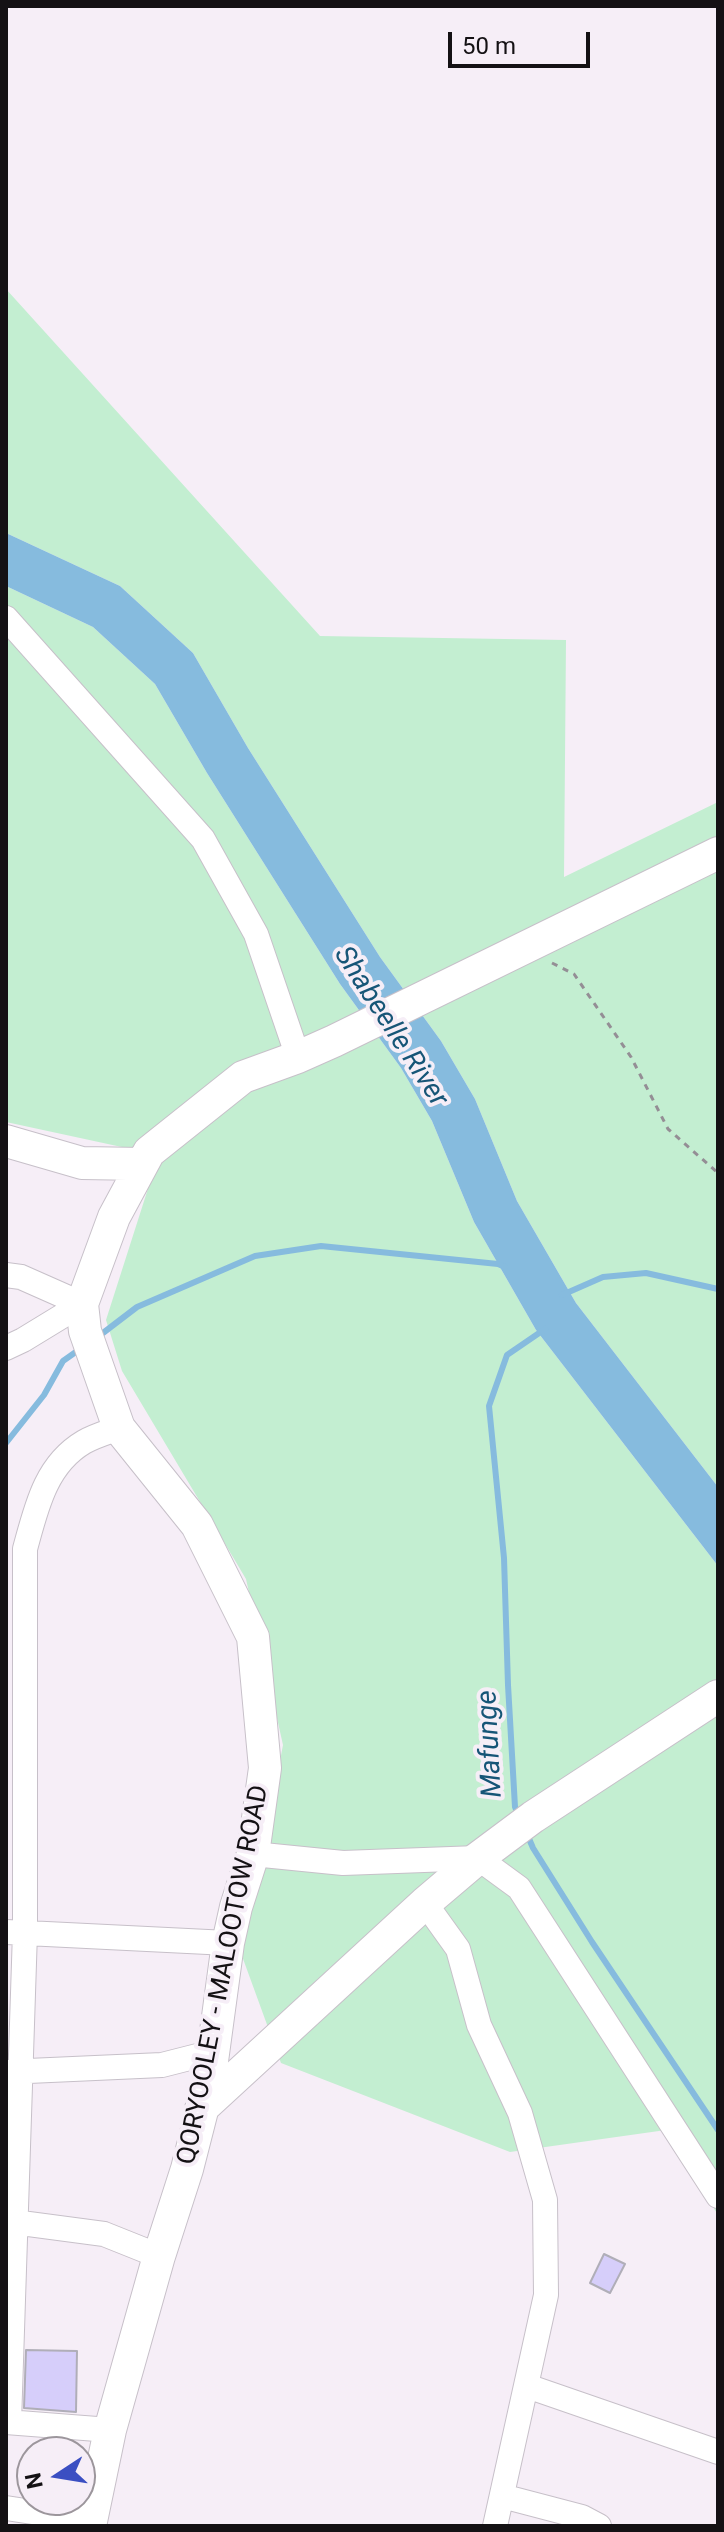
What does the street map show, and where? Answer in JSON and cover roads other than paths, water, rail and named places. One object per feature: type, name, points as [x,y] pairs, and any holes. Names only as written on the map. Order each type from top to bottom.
[{"type":"street","points":[[6,618],[203,839],[256,934],[298,1057]]},
{"type":"street","points":[[87,1331],[114,1217],[149,1152],[243,1077],[334,1041],[718,853]]},
{"type":"street","points":[[6,1141],[82,1163],[142,1164]]},
{"type":"street","points":[[6,1275],[21,1277],[87,1331]]},
{"type":"street","points":[[6,1348],[37,1332],[87,1331]]},
{"type":"street","name":"QORYOOLEY - MALOOTOW ROAD","points":[[87,1331],[119,1428],[197,1525],[253,1637],[265,1768],[253,1854],[228,1943],[209,2083],[187,2169],[110,2430],[90,2523]]},
{"type":"street","points":[[110,2430],[8,2422],[14,2072],[15,1549],[53,1470],[84,1442],[119,1428]]},
{"type":"street","points":[[201,2109],[425,1903],[490,1849],[533,1817],[718,1696]]},
{"type":"street","points":[[253,1854],[343,1863],[490,1849]]},
{"type":"street","points":[[490,1849],[519,1888],[718,2196]]},
{"type":"street","points":[[425,1903],[458,1949],[479,2025],[520,2113],[545,2200],[546,2295],[495,2526]]},
{"type":"street","points":[[15,1932],[228,1943]]},
{"type":"street","points":[[14,2072],[162,2065],[213,2052]]},
{"type":"street","points":[[11,2221],[104,2234],[159,2256]]},
{"type":"street","points":[[527,2386],[718,2452]]},
{"type":"street","points":[[502,2496],[582,2517],[599,2526]]},
{"type":"street","points":[[6,2508],[90,2523]]},
{"type":"water","name":"Shabeelle River","points":[[6,533],[120,586],[193,653],[248,748],[380,957],[441,1041],[475,1099],[517,1201],[576,1303],[718,1487],[718,1566],[536,1330],[474,1222],[432,1121],[401,1068],[340,984],[207,773],[155,684],[93,627],[6,586]]},
{"type":"waterway","points":[[99,1336],[137,1307],[255,1256],[321,1246],[505,1267]]},
{"type":"waterway","points":[[562,1295],[603,1277],[646,1273],[718,1289]]},
{"type":"waterway","name":"Mafunge","points":[[519,1817],[515,1807],[504,1558],[489,1406],[507,1355],[545,1329]]},
{"type":"waterway","points":[[6,1443],[44,1395],[63,1361],[80,1349]]},
{"type":"waterway","name":"Mafunge","points":[[527,1834],[592,1942],[718,2130]]}]
